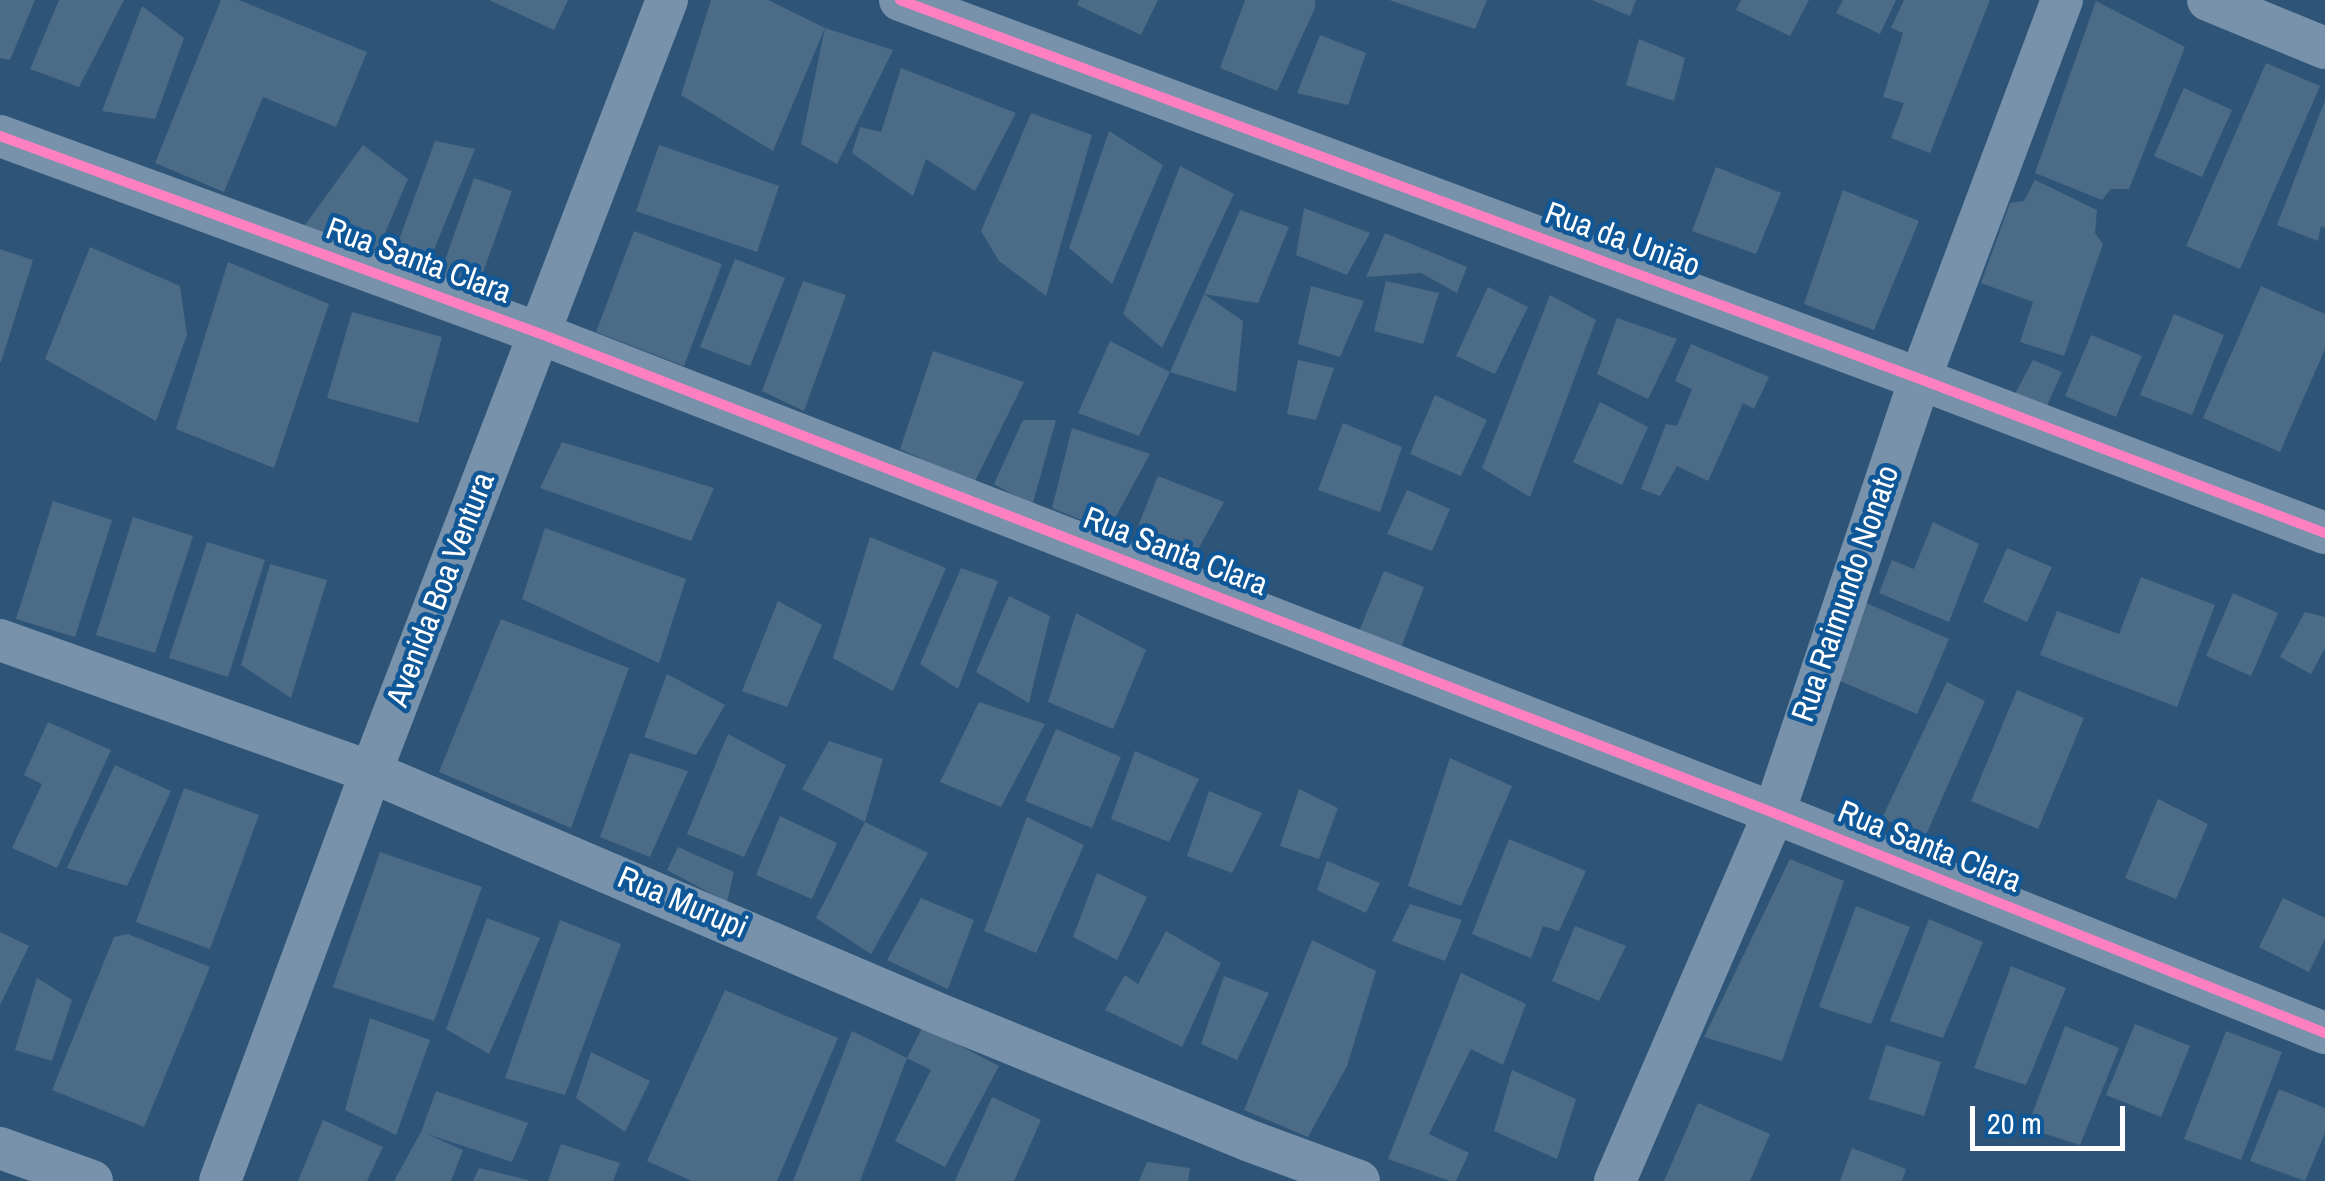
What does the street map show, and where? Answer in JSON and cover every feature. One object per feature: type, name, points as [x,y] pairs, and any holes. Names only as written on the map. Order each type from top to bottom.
[{"type":"street","name":"Avenida Boa Ventura","points":[[220,1181],[371,772],[667,0]]},
{"type":"street","name":"Rua da União","points":[[900,0],[1920,379],[2325,534]]},
{"type":"street","name":"Rua Raimundo Nonato","points":[[1616,1181],[1774,812],[1920,379],[2062,0]]},
{"type":"street","points":[[2208,0],[2325,48]]},
{"type":"street","name":"Rua Santa Clara","points":[[0,136],[541,334],[1774,812],[2325,1032]]},
{"type":"street","name":"Rua Murupi","points":[[0,640],[371,772],[939,1014],[1250,1141],[1359,1181]]},
{"type":"street","points":[[0,1148],[92,1181]]},
{"type":"building","points":[[0,0],[35,0],[10,60],[0,58]]},
{"type":"building","points":[[59,0],[124,0],[79,87],[30,69]]},
{"type":"building","points":[[221,0],[239,0],[367,52],[336,127],[263,97],[224,192],[155,163]]},
{"type":"building","points":[[489,0],[568,0],[554,30]]},
{"type":"building","points":[[711,0],[768,0],[825,28],[773,151],[681,95]]},
{"type":"building","points":[[1079,0],[1158,0],[1141,35],[1077,5]]},
{"type":"building","points":[[1245,0],[1315,0],[1315,8],[1277,91],[1220,68]]},
{"type":"building","points":[[1389,0],[1487,0],[1475,29]]},
{"type":"building","points":[[1592,0],[1636,0],[1630,16]]},
{"type":"building","points":[[1741,0],[1809,0],[1790,36],[1736,10]]},
{"type":"building","points":[[1843,0],[1896,0],[1880,34],[1836,13]]},
{"type":"building","points":[[1904,0],[1990,0],[1930,153],[1891,138],[1904,103],[1883,97],[1903,33],[1891,28]]},
{"type":"building","points":[[2096,1],[2185,47],[2129,189],[2111,189],[2102,200],[2035,173]]},
{"type":"building","points":[[142,6],[184,38],[155,119],[102,111]]},
{"type":"building","points":[[825,28],[893,50],[837,164],[801,144]]},
{"type":"building","points":[[1320,35],[1366,53],[1348,105],[1297,93]]},
{"type":"building","points":[[1639,39],[1685,58],[1674,101],[1626,85]]},
{"type":"building","points":[[2266,63],[2320,86],[2240,269],[2186,246]]},
{"type":"building","points":[[901,68],[1016,113],[975,191],[926,159],[913,196],[852,153],[860,127],[881,132]]},
{"type":"building","points":[[2184,88],[2232,110],[2202,177],[2154,156]]},
{"type":"building","points":[[2325,100],[2325,228],[2321,226],[2318,241],[2277,225]]},
{"type":"building","points":[[1031,113],[1092,135],[1046,296],[999,261],[981,231]]},
{"type":"building","points":[[1109,131],[1163,165],[1112,284],[1069,248]]},
{"type":"building","points":[[435,141],[475,149],[427,267],[391,262]]},
{"type":"building","points":[[363,145],[408,179],[375,256],[302,229]]},
{"type":"building","points":[[659,145],[779,186],[757,252],[636,211]]},
{"type":"building","points":[[1180,166],[1234,194],[1162,348],[1123,314]]},
{"type":"building","points":[[1716,167],[1781,193],[1756,254],[1692,231]]},
{"type":"building","points":[[474,178],[512,191],[476,292],[438,280]]},
{"type":"building","points":[[2035,180],[2097,210],[2095,233],[2103,244],[2064,356],[2020,342],[2033,302],[1981,283],[2010,203],[2024,201]]},
{"type":"building","points":[[1843,190],[1919,221],[1874,330],[1804,304]]},
{"type":"building","points":[[1304,208],[1370,233],[1347,275],[1296,255]]},
{"type":"building","points":[[1240,210],[1289,227],[1258,303],[1204,294]]},
{"type":"building","points":[[634,231],[722,264],[684,366],[596,332]]},
{"type":"building","points":[[1385,233],[1467,267],[1457,293],[1421,273],[1366,277]]},
{"type":"building","points":[[90,247],[180,286],[187,335],[156,421],[45,359]]},
{"type":"building","points":[[0,249],[33,260],[1,362],[0,362]]},
{"type":"building","points":[[735,259],[785,278],[750,366],[700,347]]},
{"type":"building","points":[[228,262],[329,304],[274,468],[176,429]]},
{"type":"building","points":[[803,281],[846,295],[804,411],[762,391]]},
{"type":"building","points":[[1386,281],[1439,293],[1423,344],[1374,331]]},
{"type":"building","points":[[1311,286],[1364,301],[1340,357],[1298,344]]},
{"type":"building","points":[[2261,286],[2325,314],[2325,349],[2280,452],[2203,418]]},
{"type":"building","points":[[1488,287],[1528,307],[1495,374],[1456,356]]},
{"type":"building","points":[[1204,294],[1243,321],[1236,392],[1170,372]]},
{"type":"building","points":[[1550,295],[1596,320],[1530,497],[1482,468]]},
{"type":"building","points":[[352,312],[442,337],[418,423],[327,398]]},
{"type":"building","points":[[2174,314],[2224,335],[2192,415],[2140,395]]},
{"type":"building","points":[[1617,318],[1677,339],[1648,399],[1597,374]]},
{"type":"building","points":[[2091,335],[2142,356],[2116,417],[2065,396]]},
{"type":"building","points":[[1110,341],[1170,372],[1139,436],[1078,413]]},
{"type":"building","points":[[1691,344],[1769,377],[1754,409],[1743,403],[1708,481],[1677,466],[1660,496],[1641,489],[1666,424],[1677,426],[1692,389],[1675,381]]},
{"type":"building","points":[[933,351],[1024,382],[974,483],[900,449]]},
{"type":"building","points":[[1298,360],[1334,368],[1316,420],[1287,414]]},
{"type":"building","points":[[2033,360],[2062,372],[2046,408],[2015,394]]},
{"type":"building","points":[[1435,395],[1487,420],[1461,476],[1410,454]]},
{"type":"building","points":[[1600,402],[1648,427],[1622,485],[1573,462]]},
{"type":"building","points":[[1023,420],[1056,420],[1032,506],[994,484]]},
{"type":"building","points":[[1343,423],[1402,447],[1380,512],[1318,490]]},
{"type":"building","points":[[1072,428],[1150,454],[1108,531],[1052,508]]},
{"type":"building","points":[[562,442],[714,488],[691,541],[540,488]]},
{"type":"building","points":[[1158,476],[1224,502],[1195,555],[1137,529]]},
{"type":"building","points":[[1407,490],[1450,509],[1432,551],[1387,534]]},
{"type":"building","points":[[53,501],[112,520],[75,637],[16,619]]},
{"type":"building","points":[[133,517],[193,536],[155,653],[96,635]]},
{"type":"building","points":[[1933,522],[1979,544],[1949,622],[1879,593],[1892,560],[1914,569]]},
{"type":"building","points":[[545,528],[686,579],[659,663],[522,599]]},
{"type":"building","points":[[870,537],[946,568],[893,691],[833,658]]},
{"type":"building","points":[[207,542],[265,560],[228,677],[169,658]]},
{"type":"building","points":[[2007,548],[2052,567],[2027,622],[1983,602]]},
{"type":"building","points":[[270,564],[327,580],[291,698],[241,665]]},
{"type":"building","points":[[961,568],[998,581],[958,689],[920,664]]},
{"type":"building","points":[[1384,571],[1424,587],[1399,653],[1357,636]]},
{"type":"building","points":[[2141,577],[2215,605],[2177,707],[2040,655],[2057,611],[2119,634]]},
{"type":"building","points":[[2233,593],[2278,613],[2251,676],[2206,656]]},
{"type":"building","points":[[1009,596],[1050,616],[1029,703],[976,672]]},
{"type":"building","points":[[778,601],[822,625],[787,707],[742,691]]},
{"type":"building","points":[[1866,603],[1949,639],[1917,714],[1833,678]]},
{"type":"building","points":[[2305,612],[2325,617],[2325,648],[2311,674],[2280,657]]},
{"type":"building","points":[[1076,613],[1146,650],[1113,729],[1048,702]]},
{"type":"building","points":[[501,619],[629,668],[571,828],[439,772]]},
{"type":"building","points":[[667,674],[725,705],[696,755],[644,737]]},
{"type":"building","points":[[1947,682],[1985,701],[1925,837],[1882,818]]},
{"type":"building","points":[[2017,690],[2084,718],[2038,829],[1971,801]]},
{"type":"building","points":[[979,702],[1045,724],[1001,807],[940,782]]},
{"type":"building","points":[[48,722],[111,750],[57,868],[12,848],[42,784],[24,775]]},
{"type":"building","points":[[1056,729],[1121,757],[1092,828],[1025,801]]},
{"type":"building","points":[[728,734],[786,765],[744,857],[687,834]]},
{"type":"building","points":[[829,741],[883,759],[865,822],[802,789]]},
{"type":"building","points":[[1135,751],[1199,779],[1169,842],[1111,819]]},
{"type":"building","points":[[630,753],[688,771],[650,857],[600,837]]},
{"type":"building","points":[[1450,758],[1512,786],[1461,906],[1408,886]]},
{"type":"building","points":[[115,765],[171,791],[127,886],[67,868]]},
{"type":"building","points":[[184,788],[259,815],[210,949],[136,922]]},
{"type":"building","points":[[1299,789],[1338,808],[1319,859],[1280,846]]},
{"type":"building","points":[[1209,791],[1262,813],[1232,873],[1187,856]]},
{"type":"building","points":[[2158,799],[2208,824],[2176,899],[2125,878]]},
{"type":"building","points":[[780,816],[837,843],[812,899],[756,875]]},
{"type":"building","points":[[1027,817],[1084,845],[1036,953],[984,931]]},
{"type":"building","points":[[865,822],[928,853],[871,954],[816,918]]},
{"type":"building","points":[[1509,839],[1586,871],[1559,931],[1543,926],[1531,958],[1472,934]]},
{"type":"building","points":[[678,847],[734,872],[727,902],[667,870]]},
{"type":"building","points":[[380,852],[482,887],[434,1021],[333,987]]},
{"type":"building","points":[[1790,859],[1844,881],[1782,1061],[1704,1037]]},
{"type":"building","points":[[1327,861],[1380,883],[1366,913],[1317,890]]},
{"type":"building","points":[[1097,873],[1147,897],[1117,960],[1073,937]]},
{"type":"building","points":[[921,898],[974,920],[948,989],[887,960]]},
{"type":"building","points":[[2283,898],[2325,918],[2325,939],[2309,972],[2259,947]]},
{"type":"building","points":[[1410,904],[1462,920],[1445,961],[1392,941]]},
{"type":"building","points":[[1856,906],[1910,927],[1871,1024],[1819,1007]]},
{"type":"building","points":[[487,918],[540,938],[489,1054],[446,1029]]},
{"type":"building","points":[[1929,919],[1983,942],[1943,1038],[1890,1021]]},
{"type":"building","points":[[560,920],[621,944],[565,1095],[505,1078]]},
{"type":"building","points":[[1575,926],[1626,946],[1599,1001],[1552,981]]},
{"type":"building","points":[[1166,931],[1221,963],[1182,1047],[1105,1010],[1125,975],[1138,984]]},
{"type":"building","points":[[0,932],[29,946],[0,1005]]},
{"type":"building","points":[[128,934],[210,967],[144,1127],[52,1090],[114,937]]},
{"type":"building","points":[[1312,940],[1376,971],[1347,1066],[1308,1137],[1244,1110]]},
{"type":"building","points":[[2011,966],[2066,988],[2026,1085],[1974,1068]]},
{"type":"building","points":[[1461,973],[1526,1004],[1503,1065],[1471,1049],[1429,1134],[1469,1153],[1456,1181],[1450,1181],[1388,1159]]},
{"type":"building","points":[[1224,976],[1269,993],[1237,1060],[1201,1044]]},
{"type":"building","points":[[37,978],[72,1000],[52,1061],[15,1050]]},
{"type":"building","points":[[725,990],[838,1038],[777,1181],[692,1181],[647,1161]]},
{"type":"building","points":[[370,1018],[430,1040],[396,1135],[345,1110]]},
{"type":"building","points":[[2135,1024],[2190,1046],[2161,1117],[2106,1095]]},
{"type":"building","points":[[923,1026],[999,1066],[945,1167],[895,1141],[931,1070],[907,1058]]},
{"type":"building","points":[[2065,1026],[2119,1048],[2080,1145],[2027,1128]]},
{"type":"building","points":[[852,1031],[907,1058],[860,1181],[793,1181]]},
{"type":"building","points":[[2226,1031],[2282,1052],[2241,1160],[2184,1139]]},
{"type":"building","points":[[1886,1045],[1941,1062],[1924,1116],[1869,1099]]},
{"type":"building","points":[[591,1052],[650,1081],[625,1132],[576,1098]]},
{"type":"building","points":[[1512,1070],[1576,1099],[1557,1159],[1494,1131]]},
{"type":"building","points":[[2279,1089],[2325,1108],[2325,1133],[2305,1181],[2250,1161]]},
{"type":"building","points":[[436,1091],[528,1123],[512,1162],[427,1134],[463,1150],[451,1181],[394,1181],[421,1132]]},
{"type":"building","points":[[992,1097],[1041,1120],[1014,1181],[955,1181]]},
{"type":"building","points":[[1698,1103],[1770,1134],[1750,1181],[1664,1181]]},
{"type":"building","points":[[323,1120],[383,1147],[367,1181],[298,1181]]},
{"type":"building","points":[[561,1144],[620,1163],[613,1181],[548,1181]]},
{"type":"building","points":[[1852,1148],[1906,1169],[1902,1181],[1840,1181]]},
{"type":"building","points":[[1147,1162],[1190,1168],[1188,1181],[1139,1181]]},
{"type":"building","points":[[479,1168],[528,1180],[528,1181],[473,1181]]},
{"type":"cycle path","points":[[900,0],[2325,533]]},
{"type":"cycle path","points":[[0,136],[541,334],[1774,813],[2325,1033]]}]
